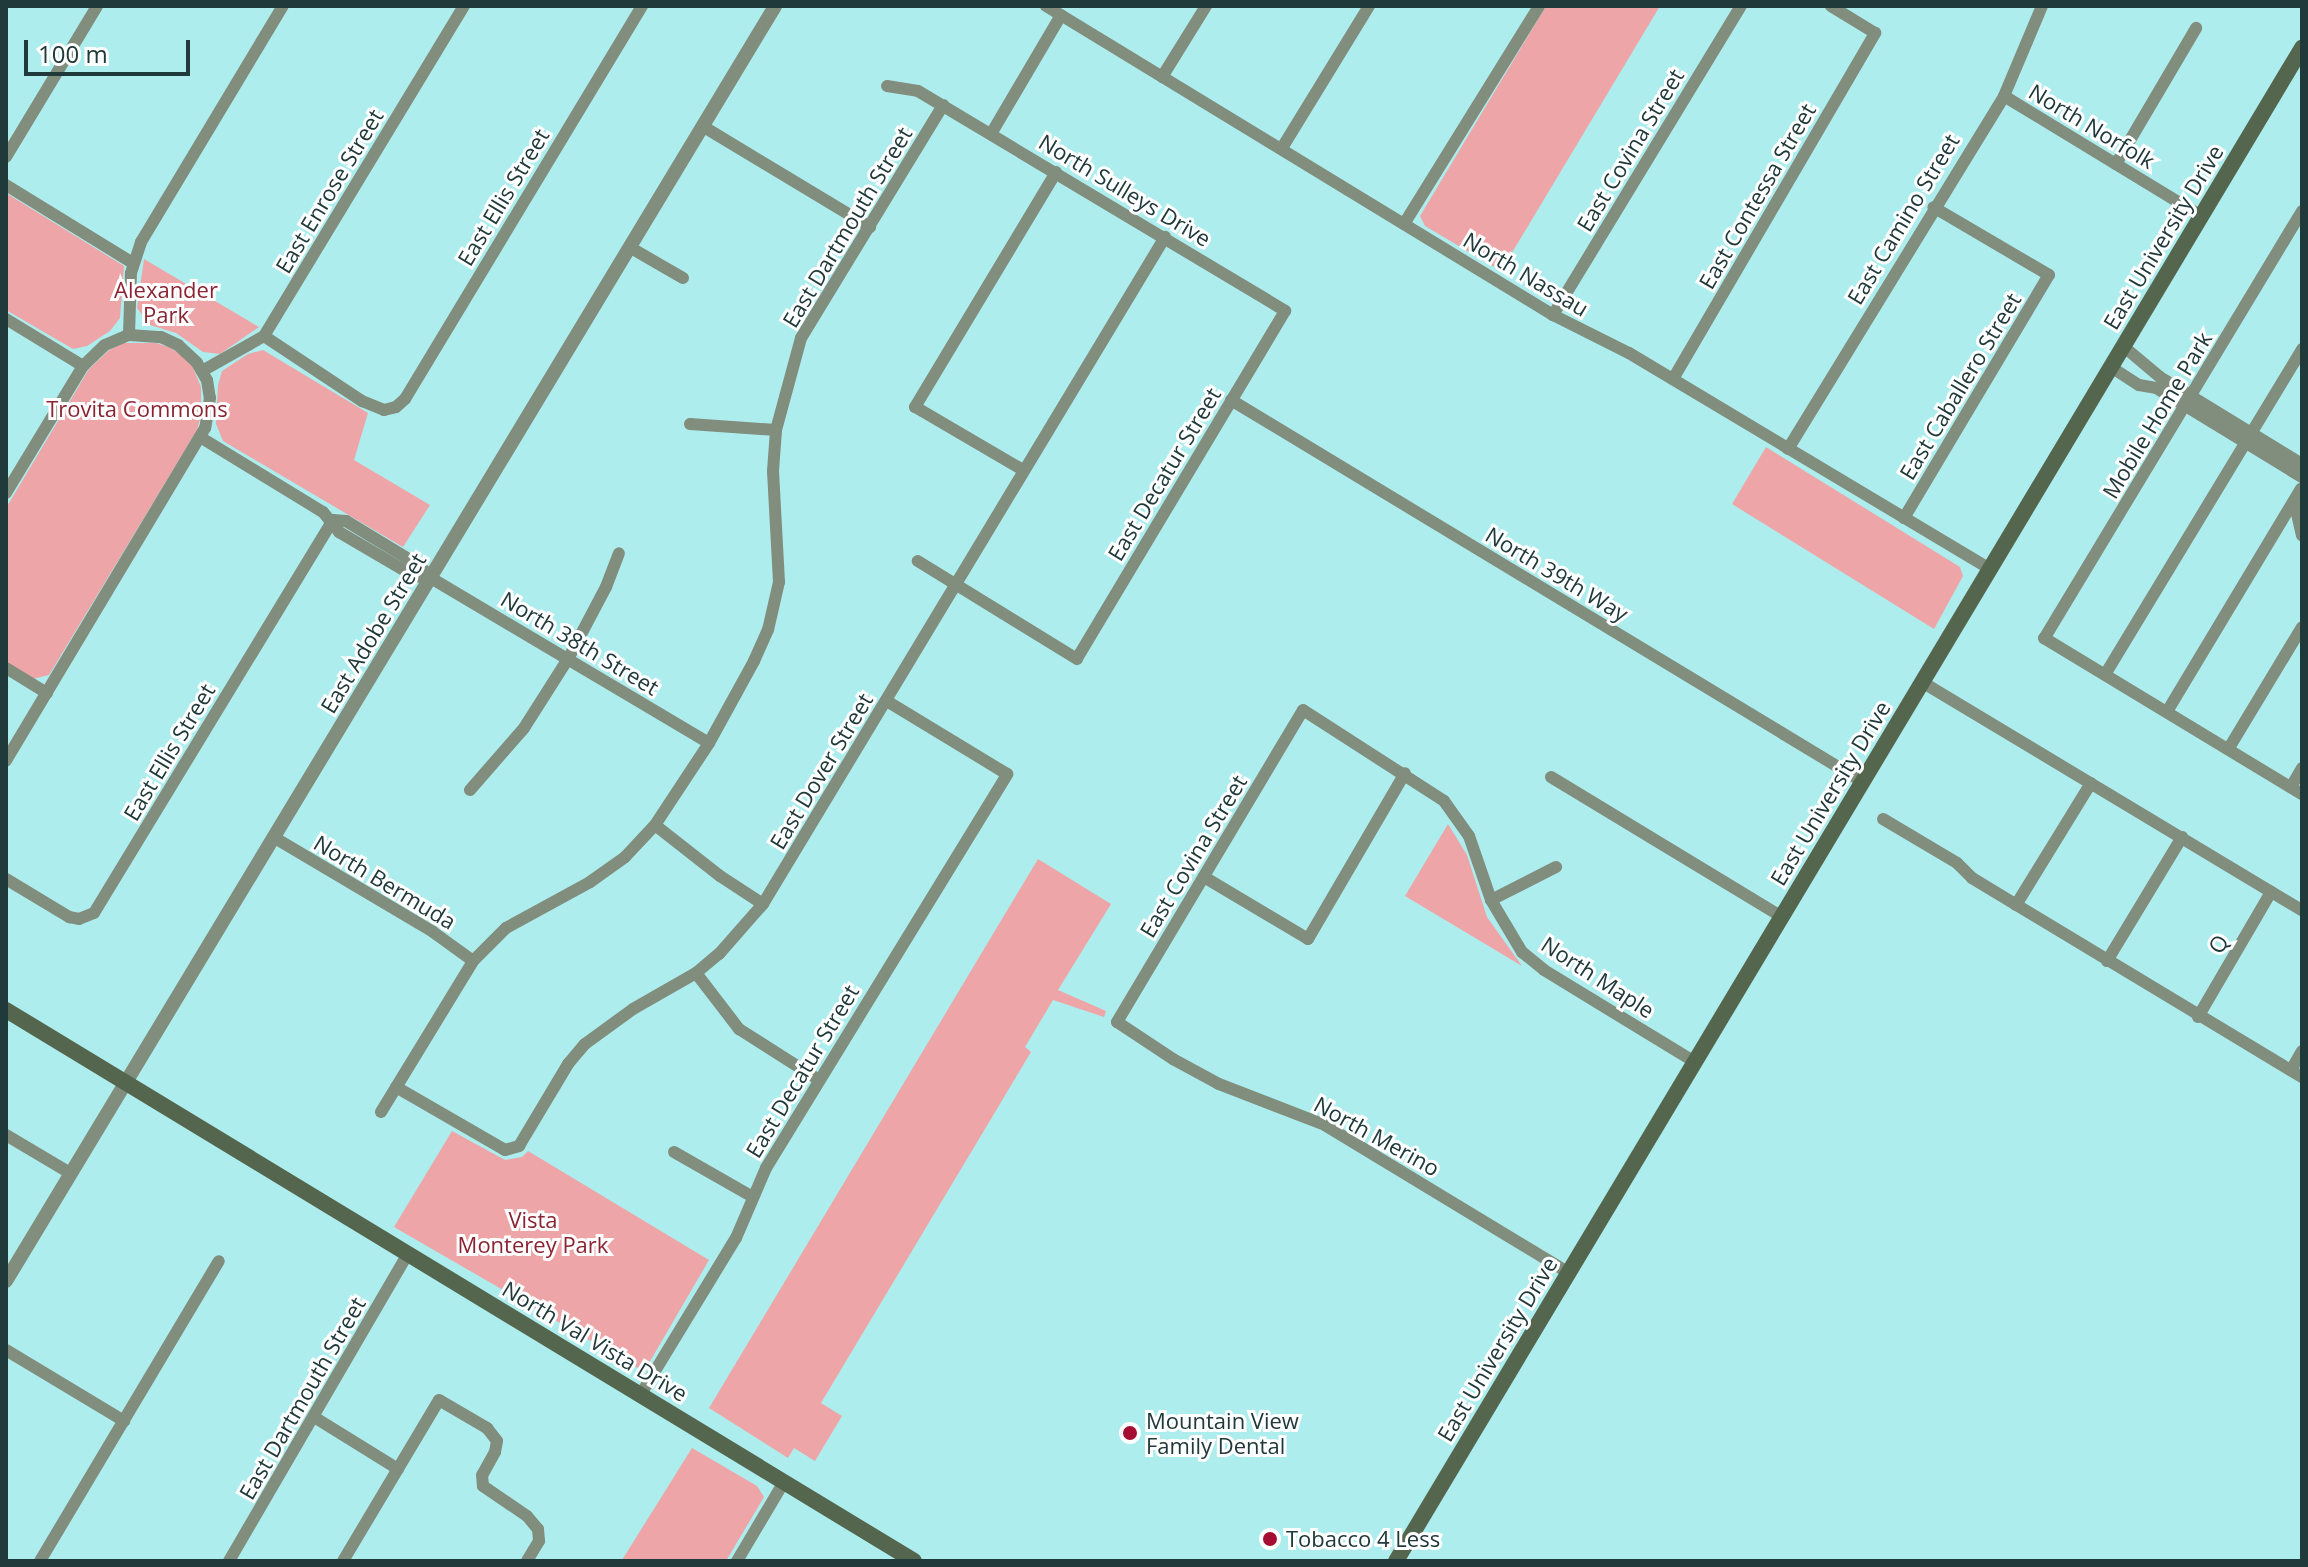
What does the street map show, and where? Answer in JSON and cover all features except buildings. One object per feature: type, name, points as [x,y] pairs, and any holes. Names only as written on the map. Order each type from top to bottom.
[{"type":"main road","name":"East University Drive","points":[[1396,1561],[2302,48]]},
{"type":"main road","name":"North Val Vista Drive","points":[[6,1010],[914,1561]]},
{"type":"street","points":[[6,157],[97,6]]},
{"type":"street","points":[[129,335],[133,263],[146,232],[283,6]]},
{"type":"street","name":"East Enrose Street","points":[[202,371],[264,336],[464,6]]},
{"type":"street","name":"East Ellis Street","points":[[264,336],[362,401],[384,410],[396,407],[405,399],[642,6]]},
{"type":"street","name":"East Adobe Street","points":[[6,1281],[775,6]]},
{"type":"street","name":"North Nassau","points":[[1046,6],[1553,315],[1673,379],[1990,569]]},
{"type":"street","points":[[1162,77],[1206,6]]},
{"type":"street","points":[[1282,148],[1369,6]]},
{"type":"street","points":[[1404,224],[1539,6]]},
{"type":"street","name":"East Covina Street","points":[[1553,315],[1741,6]]},
{"type":"street","name":"East Contessa Street","points":[[1673,379],[1875,33],[1831,6]]},
{"type":"street","name":"East Camino Street","points":[[1788,449],[1933,207],[2004,96],[2042,6]]},
{"type":"street","points":[[991,134],[1061,15]]},
{"type":"street","points":[[2116,164],[2196,28]]},
{"type":"street","name":"North Sulleys Drive","points":[[887,86],[918,91],[943,105],[1285,311]]},
{"type":"street","name":"North Norfolk","points":[[2004,96],[2201,216]]},
{"type":"street","name":"East Dartmouth Street","points":[[381,1112],[473,961],[506,928],[590,882],[625,857],[655,825],[709,743],[754,661],[775,606],[779,582],[773,471],[776,430],[801,338],[943,105]]},
{"type":"street","points":[[704,127],[870,227]]},
{"type":"street","points":[[1023,470],[915,407],[1056,172]]},
{"type":"street","points":[[6,185],[133,263]]},
{"type":"street","name":"East Caballero Street","points":[[1904,518],[2049,275],[1933,207]]},
{"type":"street","name":"Mobile Home Park","points":[[2106,673],[2044,638],[2302,211]]},
{"type":"street","name":"East Dover Street","points":[[396,1087],[505,1150],[519,1146],[568,1064],[585,1044],[633,1009],[696,973],[719,954],[763,904],[1165,237]]},
{"type":"street","points":[[631,248],[683,278]]},
{"type":"street","name":"East Decatur Street","points":[[955,585],[1077,659],[1285,311]]},
{"type":"street","points":[[6,319],[83,366]]},
{"type":"street","points":[[6,493],[83,366],[105,345],[129,335],[161,337],[178,345],[202,371],[210,398],[208,421],[200,437],[6,761]]},
{"type":"street","points":[[2123,346],[2189,401]]},
{"type":"street","points":[[2302,349],[2106,673],[2296,790],[2302,768]]},
{"type":"street","points":[[2111,367],[2189,401],[2302,464]]},
{"type":"street","name":"North 39th Way","points":[[1231,400],[1863,782]]},
{"type":"street","points":[[690,424],[776,430]]},
{"type":"street","name":"North 38th Street","points":[[200,437],[333,520],[339,532],[374,546],[431,578],[709,743]]},
{"type":"street","points":[[2249,437],[2302,484]]},
{"type":"street","points":[[2302,484],[2297,514],[2302,535]]},
{"type":"street","points":[[2168,710],[2302,484]]},
{"type":"street","name":"East Ellis Street","points":[[6,879],[69,917],[85,918],[98,909],[333,520]]},
{"type":"street","points":[[470,790],[524,728],[568,659],[606,587],[619,553]]},
{"type":"street","points":[[918,561],[955,585]]},
{"type":"street","points":[[2229,748],[2302,627]]},
{"type":"street","points":[[6,668],[47,693]]},
{"type":"street","points":[[1922,682],[2302,910]]},
{"type":"street","name":"East Decatur Street","points":[[641,1394],[736,1238],[751,1196],[819,1080],[1007,774],[887,701]]},
{"type":"street","name":"East Covina Street","points":[[1117,1022],[1303,710]]},
{"type":"street","name":"North Maple","points":[[1303,710],[1444,801],[1469,836],[1491,900],[1522,952],[1544,970],[1695,1062]]},
{"type":"street","points":[[1204,877],[1308,939],[1405,773]]},
{"type":"street","points":[[1551,777],[1782,917]]},
{"type":"street","points":[[2016,905],[2091,783]]},
{"type":"street","points":[[1883,819],[2016,905],[2296,1074],[2302,1051]]},
{"type":"street","points":[[655,825],[720,876],[763,904]]},
{"type":"street","points":[[2107,961],[2182,837]]},
{"type":"street","name":"North Bermuda","points":[[275,838],[433,932],[473,961]]},
{"type":"street","points":[[1491,900],[1556,867]]},
{"type":"street","name":"Q","points":[[2198,1017],[2271,892]]},
{"type":"street","points":[[696,973],[739,1029],[819,1080]]},
{"type":"street","name":"North Merino","points":[[1117,1022],[1173,1059],[1219,1084],[1325,1125],[1569,1273]]},
{"type":"street","points":[[6,1135],[70,1173]]},
{"type":"street","points":[[674,1152],[751,1196]]},
{"type":"street","name":"East Dartmouth Street","points":[[229,1561],[408,1254]]},
{"type":"street","points":[[40,1561],[219,1261]]},
{"type":"street","points":[[6,1350],[124,1421]]},
{"type":"street","points":[[343,1561],[439,1400],[487,1428],[497,1441],[495,1452],[482,1475],[483,1486],[527,1516],[538,1529],[539,1541],[527,1561]]},
{"type":"street","points":[[314,1417],[398,1469]]},
{"type":"street","points":[[737,1561],[784,1482]]},
{"type":"green space","points":[[1546,6],[1660,6],[1501,271],[1425,226],[1420,216]]},
{"type":"green space","points":[[6,193],[124,266],[120,318],[110,331],[87,346],[73,349],[6,310]]},
{"type":"green space","name":"Alexander Park","points":[[144,259],[259,327],[220,354],[203,352],[176,333],[150,325],[137,308]]},
{"type":"green space","name":"Trovita Commons","points":[[123,343],[156,343],[171,348],[191,363],[201,387],[201,416],[197,430],[49,675],[33,679],[6,663],[6,508],[89,369],[108,351]]},
{"type":"green space","points":[[263,350],[368,413],[354,460],[430,505],[403,547],[223,441],[216,424],[222,371],[248,354]]},
{"type":"green space","points":[[1766,447],[1960,567],[1963,576],[1934,629],[1732,504]]},
{"type":"green space","points":[[1448,824],[1467,855],[1487,917],[1522,966],[1405,896]]},
{"type":"green space","points":[[1038,859],[1111,904],[1058,990],[1106,1011],[1104,1017],[1053,1000],[1025,1047],[1031,1052],[821,1403],[842,1416],[815,1461],[794,1448],[788,1458],[709,1408]]},
{"type":"green space","name":"Vista Monterey Park","points":[[452,1131],[505,1160],[522,1157],[528,1151],[709,1260],[649,1363],[638,1368],[394,1227]]},
{"type":"green space","points":[[692,1448],[757,1486],[764,1497],[726,1561],[618,1561],[622,1560]]},
{"type":"place","name":"Mountain View Family Dental","points":[[1130,1433]]},
{"type":"place","name":"Tobacco 4 Less","points":[[1270,1539]]}]
